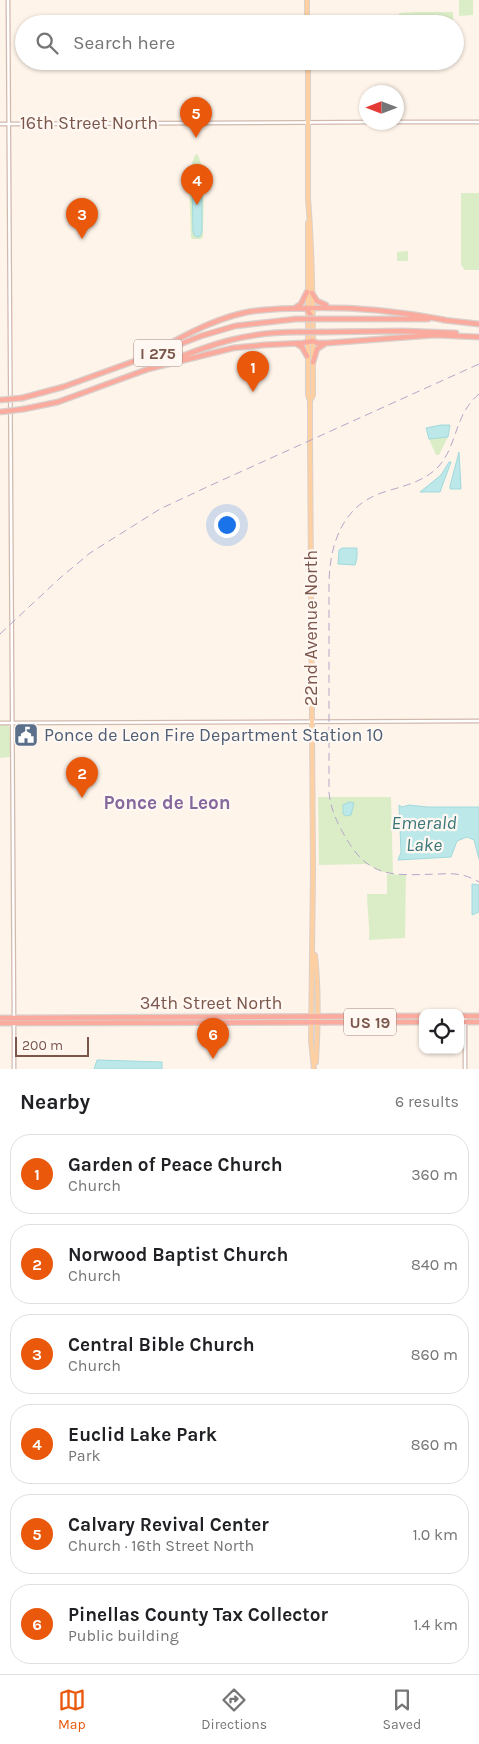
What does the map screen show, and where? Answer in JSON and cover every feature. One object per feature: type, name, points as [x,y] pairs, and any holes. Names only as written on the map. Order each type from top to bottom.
[{"type":"highway","points":[[294,308],[301,304],[309,292],[320,304],[329,307]]},
{"type":"highway","points":[[142,358],[219,320],[260,310],[329,307],[386,310],[445,320]]},
{"type":"highway","points":[[306,308],[313,319]]},
{"type":"highway","name":"I 275","points":[[0,400],[22,398],[52,391],[201,336],[235,326],[296,319],[445,320],[479,324]]},
{"type":"highway","points":[[306,331],[313,341]]},
{"type":"highway","name":"I 275","points":[[0,412],[24,410],[58,402],[233,338],[274,332],[429,331],[479,337]]},
{"type":"highway","points":[[148,369],[233,348],[263,345],[436,335],[479,337]]},
{"type":"highway","points":[[313,362],[317,349],[328,342]]},
{"type":"highway","points":[[298,344],[307,356]]},
{"type":"highway","name":"34th Street North","points":[[0,1023],[14,1021],[317,1020],[419,1016]]},
{"type":"highway","points":[[464,1019],[479,1016]]},
{"type":"highway","name":"34th Street North","points":[[0,1018],[14,1021]]},
{"type":"highway","name":"34th Street North","points":[[372,1019],[419,1022]]},
{"type":"highway","points":[[464,1019],[479,1022]]},
{"type":"main road","points":[[307,0],[307,15]]},
{"type":"main road","name":"22nd Avenue North","points":[[308,70],[308,198],[312,248],[306,308],[306,343],[308,395],[310,401],[314,945],[317,976],[315,1069]]},
{"type":"main road","name":"22nd Avenue North","points":[[309,292],[313,308],[313,395],[310,401]]},
{"type":"main road","name":"22nd Avenue North","points":[[314,945],[311,977],[311,1020],[315,1069]]},
{"type":"street","points":[[8,0],[14,1069]]},
{"type":"street","name":"16th Street North","points":[[0,124],[359,122]]},
{"type":"street","points":[[404,122],[479,122]]},
{"type":"street","points":[[0,723],[479,721]]},
{"type":"street","points":[[464,1052],[465,1069]]},
{"type":"green space","points":[[459,0],[473,0],[473,15],[459,15]]},
{"type":"green space","points":[[453,12],[453,15],[399,15],[399,13]]},
{"type":"green space","points":[[197,154],[200,160],[203,180],[203,237],[201,239],[193,239],[191,238],[190,184],[192,163]]},
{"type":"green space","points":[[461,193],[479,193],[479,270],[465,270],[461,265]]},
{"type":"green space","points":[[408,251],[408,261],[397,261],[397,252]]},
{"type":"green space","points":[[448,437],[439,455],[436,455],[429,439]]},
{"type":"green space","points":[[0,724],[7,724],[10,728],[10,757],[0,758]]},
{"type":"green space","points":[[318,797],[391,797],[393,874],[380,871],[367,864],[319,865]]},
{"type":"green space","points":[[387,874],[406,875],[405,938],[369,940],[367,894],[387,894]]},
{"type":"water","points":[[194,173],[201,173],[202,179],[202,232],[197,237],[193,232],[192,175]]},
{"type":"water","points":[[450,425],[448,437],[429,439],[426,428]]},
{"type":"water","points":[[459,452],[461,489],[450,489],[450,486]]},
{"type":"water","points":[[449,462],[451,462],[440,492],[420,492],[441,475]]},
{"type":"water","points":[[342,548],[357,548],[355,565],[338,564],[339,550]]},
{"type":"water","points":[[349,802],[354,803],[351,815],[346,816],[343,814],[343,805]]},
{"type":"water","name":"Emerald Lake","points":[[399,805],[402,807],[409,805],[479,807],[479,859],[474,840],[467,837],[457,841],[451,857],[398,860],[401,852]]},
{"type":"water","points":[[472,884],[479,885],[479,912],[472,915]]},
{"type":"water","points":[[97,1060],[162,1062],[162,1069],[94,1069]]},
{"type":"railway","points":[[0,634],[90,553],[160,509],[479,364]]},
{"type":"railway","points":[[479,394],[465,411],[450,448],[433,472],[419,480],[368,499],[348,517],[341,528],[332,554],[329,582],[329,793],[333,811],[340,827],[355,852],[375,868],[385,872],[410,875],[460,875],[479,882]]},
{"type":"place","name":"Calvary Revival Center","points":[[196,138]]},
{"type":"place","name":"Euclid Lake Park","points":[[197,205]]},
{"type":"place","name":"Central Bible Church","points":[[82,239]]},
{"type":"place","name":"Garden of Peace Church","points":[[253,392]]},
{"type":"place","name":"Ponce de Leon Fire Department Station 10","points":[[26,735]]},
{"type":"place","name":"Norwood Baptist Church","points":[[82,798]]},
{"type":"place","name":"Pinellas County Tax Collector","points":[[213,1059]]},
{"type":"district","name":"Ponce de Leon","points":[[167,802]]}]
